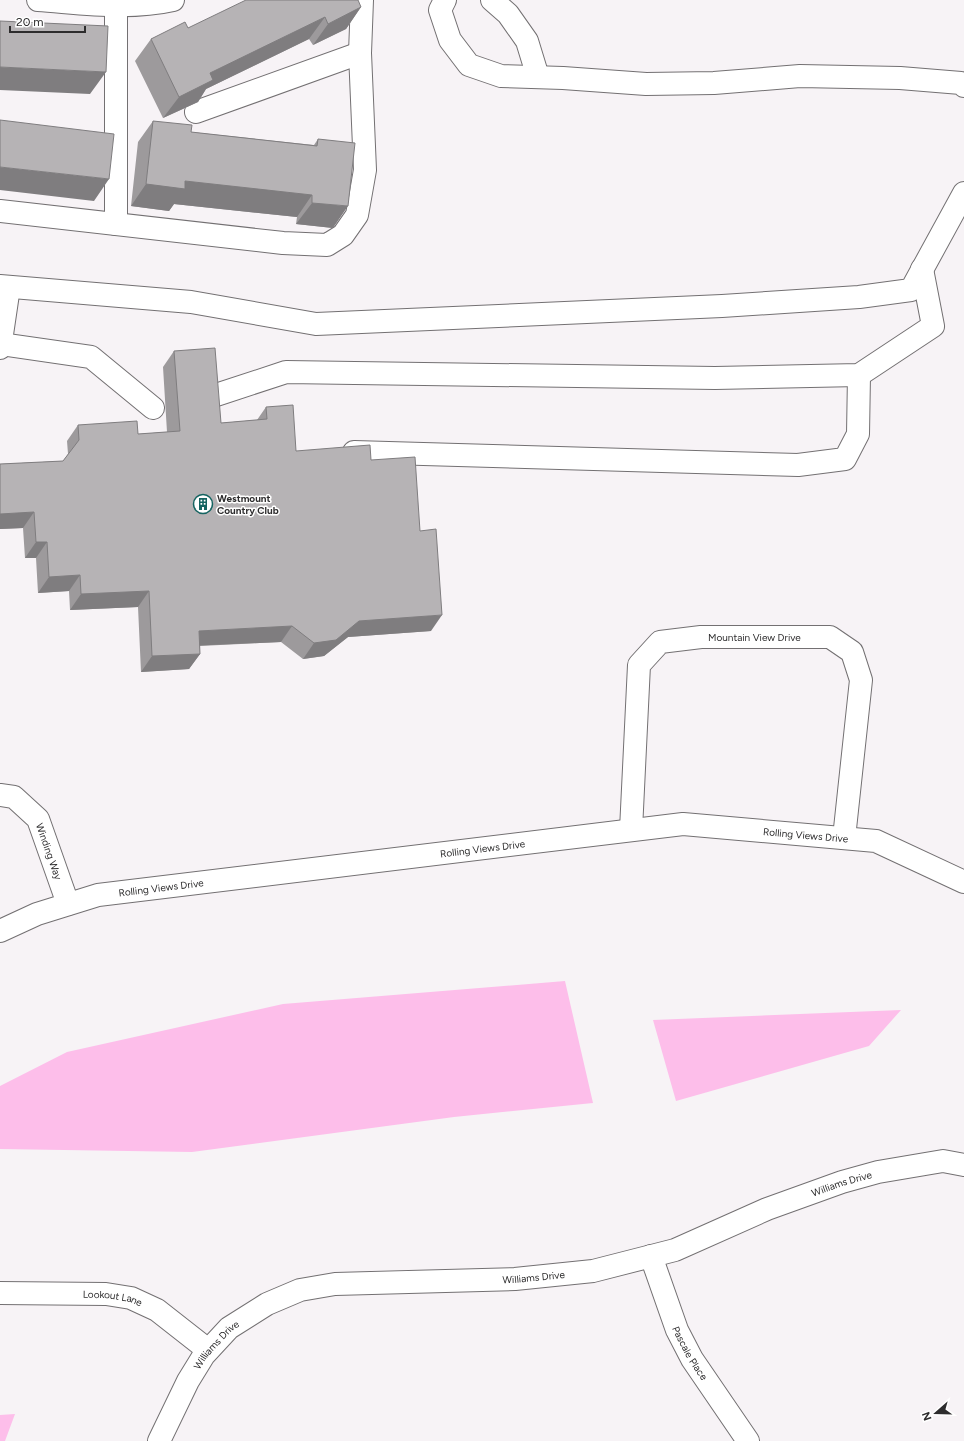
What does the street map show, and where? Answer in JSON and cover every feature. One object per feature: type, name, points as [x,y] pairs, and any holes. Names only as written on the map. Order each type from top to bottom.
[{"type":"street","points":[[38,0],[116,5],[154,4],[173,0]]},
{"type":"street","points":[[0,211],[283,244],[327,245],[343,235],[357,215],[365,170],[360,53],[362,0]]},
{"type":"street","points":[[445,0],[440,10],[450,40],[469,66],[501,76],[646,84],[714,83],[800,76],[900,78],[961,83],[964,86]]},
{"type":"street","points":[[492,0],[508,14],[528,41],[538,77]]},
{"type":"street","points":[[116,5],[116,224]]},
{"type":"street","points":[[196,112],[360,53]]},
{"type":"street","points":[[0,348],[4,286],[190,302],[316,324],[714,306],[859,297],[911,290],[964,193]]},
{"type":"street","points":[[213,396],[286,372],[715,378],[859,375],[933,326],[922,269]]},
{"type":"street","points":[[0,344],[90,357],[153,408]]},
{"type":"street","points":[[354,452],[798,465],[845,460],[858,434],[859,375]]},
{"type":"street","name":"Mountain View Drive","points":[[631,830],[639,665],[660,642],[701,637],[830,637],[852,652],[861,680],[844,838]]},
{"type":"street","name":"Winding Way","points":[[0,795],[14,797],[38,819],[68,904]]},
{"type":"street","name":"Rolling Views Drive","points":[[0,931],[37,914],[98,895],[683,824],[876,841],[964,882]]},
{"type":"street","name":"Williams Drive","points":[[159,1441],[188,1381],[208,1350],[229,1328],[267,1304],[300,1290],[335,1284],[515,1279],[585,1272],[675,1250],[767,1209],[849,1180],[878,1172],[943,1161],[964,1165]]},
{"type":"street","name":"Pascale Place","points":[[651,1256],[677,1330],[692,1360],[748,1441]]},
{"type":"street","name":"Lookout Lane","points":[[0,1293],[106,1294],[131,1298],[157,1310],[208,1350]]},
{"type":"shaded area","points":[[565,981],[593,1103],[454,1117],[192,1152],[0,1149],[0,1086],[67,1052],[283,1004]]},
{"type":"shaded area","points":[[901,1010],[869,1046],[676,1101],[653,1020]]},
{"type":"shaded area","points":[[15,1414],[5,1441],[0,1441],[0,1415]]},
{"type":"building","points":[[246,0],[358,0],[361,7],[328,24],[325,17],[210,73],[213,80],[179,97],[151,39],[185,22],[188,28]]},
{"type":"building","points":[[0,21],[108,26],[106,72],[0,67]]},
{"type":"building","points":[[0,120],[114,134],[109,179],[0,167]]},
{"type":"building","points":[[153,121],[192,125],[191,132],[317,146],[318,139],[355,143],[348,206],[312,203],[312,195],[185,181],[185,189],[146,184]]},
{"type":"building","name":"Westmount Country Club","points":[[215,348],[221,423],[267,419],[266,407],[293,405],[296,451],[370,445],[371,460],[415,457],[420,531],[436,529],[442,615],[359,621],[336,640],[314,643],[292,626],[199,631],[200,654],[152,656],[149,591],[81,594],[80,575],[49,577],[47,542],[36,542],[34,512],[0,514],[0,464],[63,461],[79,440],[78,425],[137,421],[138,434],[180,431],[174,351]]},
{"type":"place","name":"Westmount Country Club","points":[[203,504]]}]
